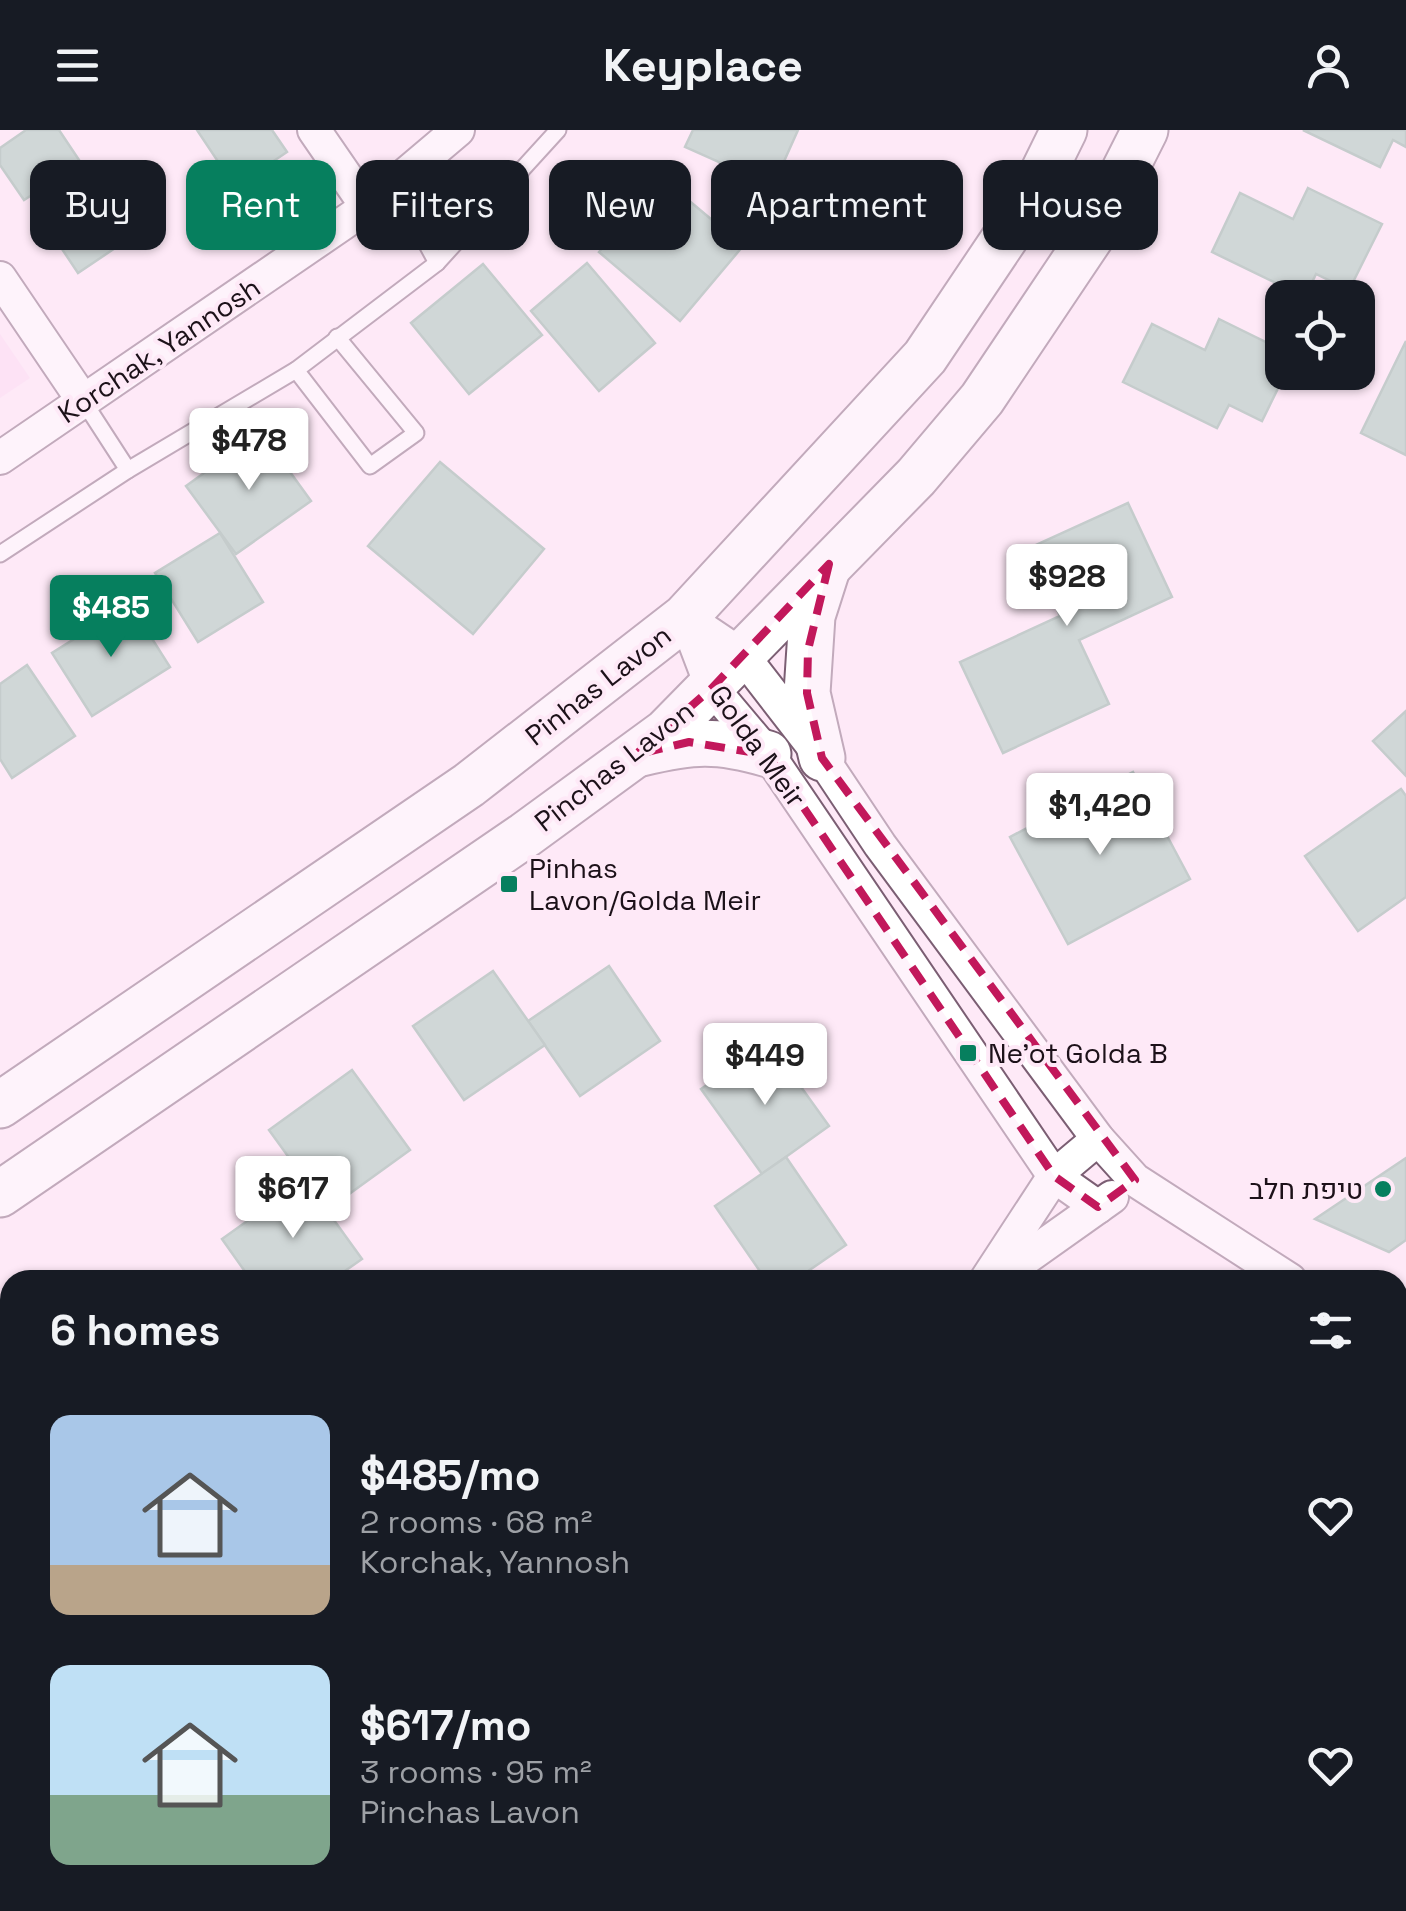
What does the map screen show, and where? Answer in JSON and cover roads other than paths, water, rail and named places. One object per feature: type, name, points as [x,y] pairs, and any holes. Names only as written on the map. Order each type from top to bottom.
[{"type":"main road","name":"Pinhas Lavon","points":[[0,1105],[470,785],[684,617],[926,356],[1028,205],[1064,130]]},
{"type":"main road","name":"Pinchas Lavon","points":[[14,1185],[525,835],[666,732],[916,476],[982,399],[1092,235],[1145,130]]},
{"type":"main road","points":[[822,758],[807,693],[812,616],[829,564]]},
{"type":"main road","points":[[634,755],[690,742],[736,745],[768,754]]},
{"type":"main road","points":[[0,1227],[14,1185]]},
{"type":"street","points":[[314,130],[356,190]]},
{"type":"street","name":"Korchak, Yannosh","points":[[422,160],[458,130]]},
{"type":"street","name":"Korchak, Yannosh","points":[[0,458],[356,215]]},
{"type":"street","points":[[0,278],[84,402]]},
{"type":"street","name":"Golda Meir","points":[[684,617],[743,656],[822,758],[880,845],[1098,1139],[1135,1180],[1274,1270]]},
{"type":"street","name":"Golda Meir","points":[[684,617],[712,688],[768,754],[1054,1176],[1098,1207]]},
{"type":"street","points":[[846,872],[880,845]]},
{"type":"street","points":[[993,1270],[1054,1176],[1098,1139]]},
{"type":"street","points":[[1009,1270],[1135,1180]]},
{"type":"lane","points":[[0,554],[128,470],[296,370],[437,263],[558,130]]},
{"type":"lane","points":[[430,250],[437,263]]},
{"type":"lane","points":[[296,370],[370,466],[416,432],[337,337]]},
{"type":"lane","points":[[84,402],[128,470]]},
{"type":"place","name":"Pinhas Lavon/Golda Meir","points":[[509,884]]},
{"type":"place","name":"Ne'ot Golda B","points":[[968,1053]]},
{"type":"place","name":"טיפת חלב","points":[[1383,1189]]}]
